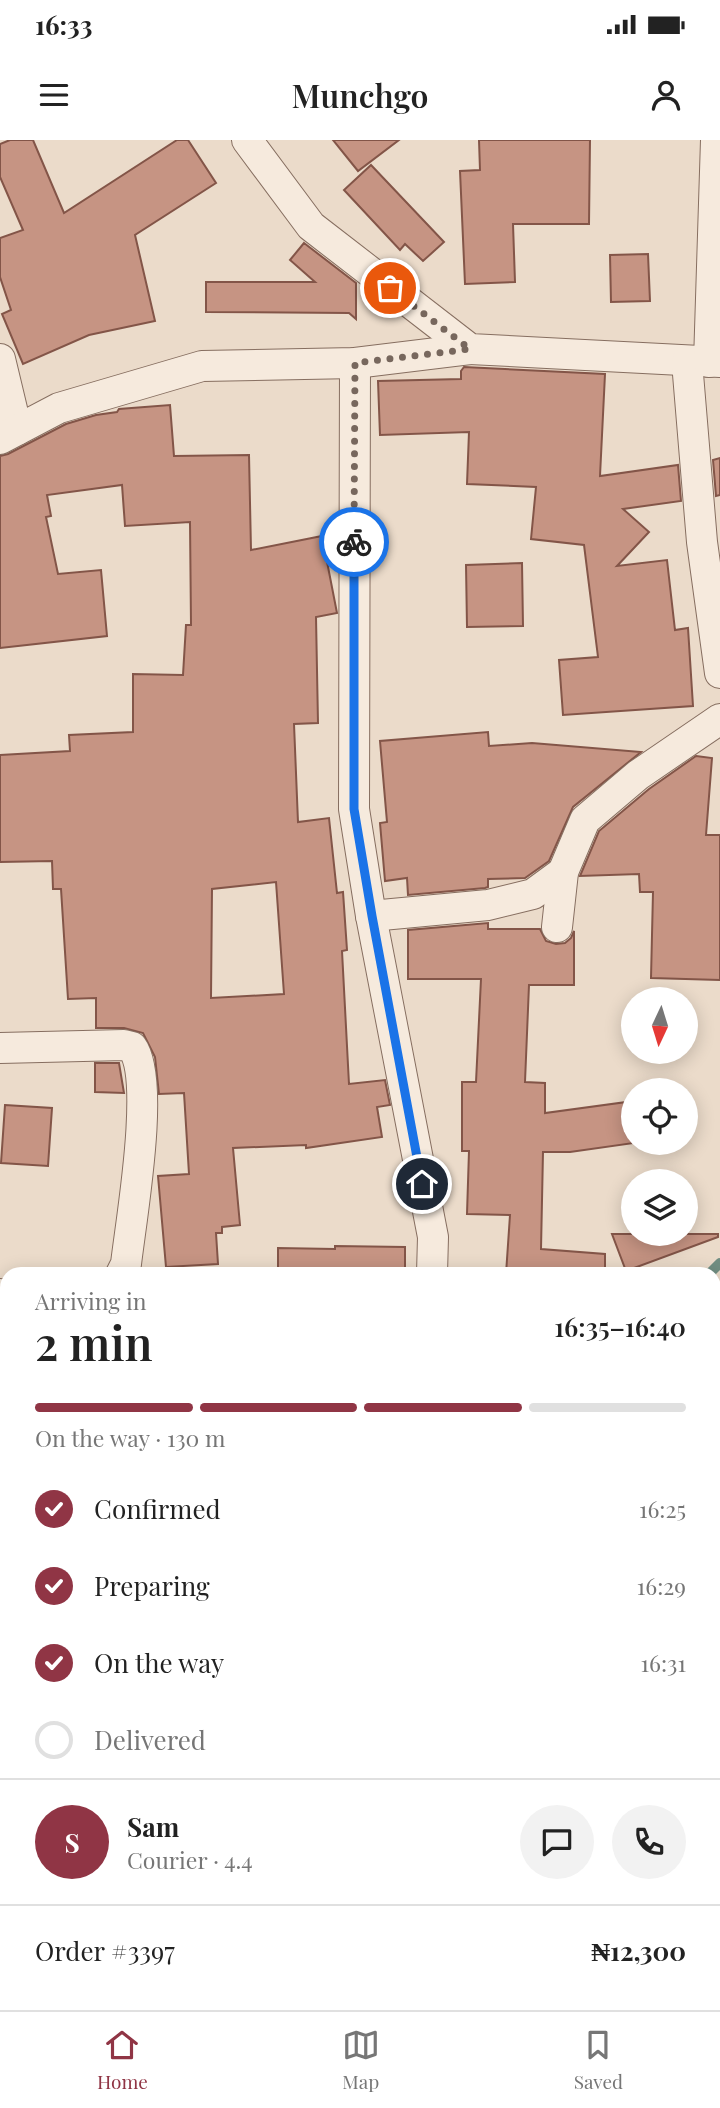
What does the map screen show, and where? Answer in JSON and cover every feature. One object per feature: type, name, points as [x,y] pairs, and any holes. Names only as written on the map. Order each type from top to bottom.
[{"type":"street","points":[[247,140],[311,226],[470,349]]},
{"type":"street","points":[[716,140],[705,362],[702,542],[720,673]]},
{"type":"street","points":[[0,359],[9,435],[59,408],[202,366],[355,363],[470,349],[705,362]]},
{"type":"street","points":[[355,363],[354,809],[433,1237],[432,1267]]},
{"type":"street","points":[[557,927],[563,872],[585,820],[638,775],[720,719]]},
{"type":"street","points":[[372,916],[488,905],[533,894],[563,872]]},
{"type":"street","points":[[0,1048],[124,1045],[132,1047],[138,1055],[144,1114],[124,1267]]},
{"type":"building","points":[[10,140],[33,140],[64,213],[177,140],[188,140],[216,183],[135,235],[155,321],[89,335],[23,364],[2,314],[11,310],[0,277],[0,238],[23,230],[0,177],[0,144]]},
{"type":"building","points":[[333,140],[399,140],[358,171]]},
{"type":"building","points":[[479,140],[590,140],[589,224],[513,224],[515,282],[465,284],[460,171],[480,170]]},
{"type":"building","points":[[371,165],[444,242],[423,261],[405,244],[400,250],[344,190]]},
{"type":"building","points":[[304,243],[356,283],[356,319],[349,313],[206,312],[206,282],[315,282],[290,260]]},
{"type":"building","points":[[648,254],[650,301],[611,302],[610,255]]},
{"type":"building","points":[[464,367],[605,374],[600,476],[678,465],[681,501],[623,509],[649,532],[617,566],[667,560],[675,630],[688,628],[693,706],[563,715],[559,660],[598,657],[584,545],[531,539],[536,487],[467,484],[469,432],[380,435],[378,381],[461,379]]},
{"type":"building","points":[[170,405],[174,456],[249,455],[251,550],[322,536],[337,613],[316,617],[318,723],[294,724],[298,822],[329,818],[337,893],[343,892],[347,950],[342,951],[349,1084],[385,1080],[390,1105],[377,1107],[382,1137],[306,1148],[306,1145],[233,1148],[240,1225],[222,1227],[222,1233],[216,1233],[218,1264],[166,1267],[158,1176],[189,1174],[184,1093],[159,1094],[155,1057],[143,1033],[124,1028],[96,1028],[96,998],[68,999],[61,889],[53,889],[52,861],[0,862],[0,755],[70,751],[69,735],[133,732],[133,674],[183,675],[186,625],[191,625],[190,522],[125,526],[122,485],[47,495],[51,516],[46,517],[58,574],[101,570],[107,636],[0,648],[0,456],[66,424],[117,412],[119,409]],"holes":[[[276,882],[284,994],[211,998],[212,889]]]},
{"type":"building","points":[[720,458],[720,495],[716,496],[713,460]]},
{"type":"building","points":[[522,563],[523,626],[467,627],[466,565]]},
{"type":"building","points":[[488,732],[489,746],[532,743],[641,752],[573,807],[549,861],[525,878],[488,879],[488,887],[485,888],[408,895],[407,878],[385,881],[380,823],[387,822],[380,741]]},
{"type":"building","points":[[696,756],[712,758],[706,835],[720,835],[720,980],[651,978],[653,892],[640,892],[639,874],[580,876],[599,831],[649,789]]},
{"type":"building","points":[[488,923],[488,929],[540,929],[546,941],[556,944],[565,943],[574,931],[574,985],[529,985],[525,1082],[545,1083],[545,1113],[621,1103],[621,1145],[570,1152],[543,1152],[541,1249],[605,1254],[605,1267],[506,1267],[510,1215],[467,1214],[469,1151],[462,1151],[462,1082],[476,1082],[481,979],[408,979],[408,930]]},
{"type":"building","points":[[95,1063],[119,1063],[124,1093],[95,1092]]},
{"type":"building","points":[[5,1105],[52,1108],[48,1166],[1,1163]]},
{"type":"building","points":[[612,1234],[621,1234],[621,1246],[694,1246],[637,1267],[624,1267]]},
{"type":"building","points":[[698,1234],[718,1234],[718,1237],[698,1244]]},
{"type":"building","points":[[335,1246],[405,1247],[405,1267],[278,1267],[278,1248],[335,1249]]},
{"type":"waterway","points":[[716,1267],[720,1263]]},
{"type":"way so far","points":[[354,542],[355,363],[470,349],[390,288]]},
{"type":"route","points":[[354,542],[354,809],[422,1184]]}]
